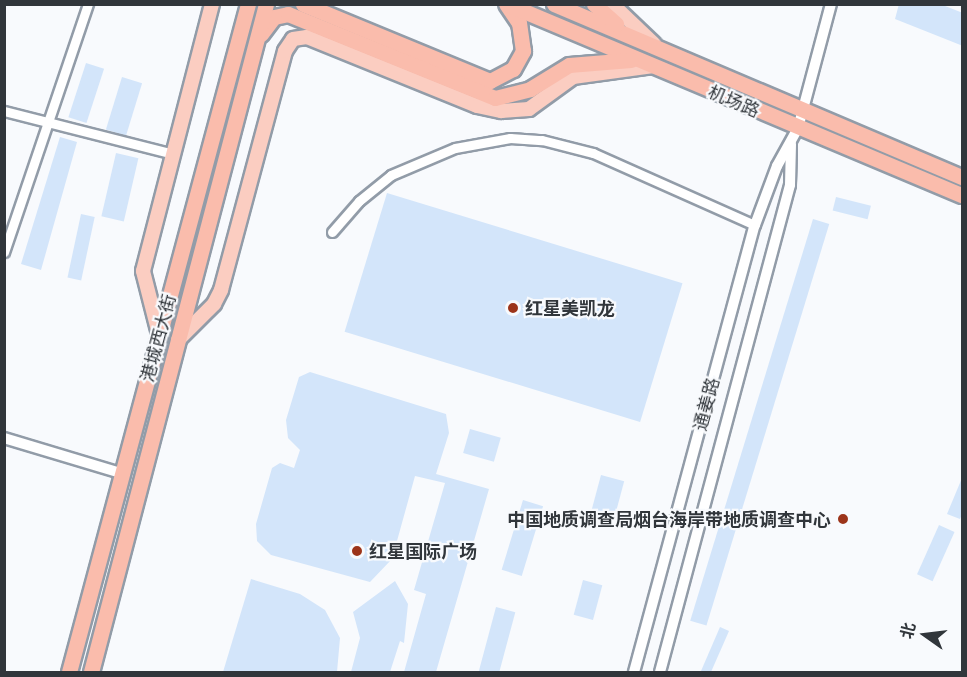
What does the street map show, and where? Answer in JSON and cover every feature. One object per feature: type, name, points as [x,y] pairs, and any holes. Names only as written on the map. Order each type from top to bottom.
[{"type":"highway","points":[[240,4],[244,21]]},
{"type":"highway","name":"港城西大街","points":[[69,672],[248,4]]},
{"type":"highway","name":"港城西大街","points":[[91,672],[266,4]]},
{"type":"highway","points":[[303,4],[490,81],[513,69],[523,51],[519,23],[506,4]]},
{"type":"highway","name":"机场路","points":[[506,4],[647,63],[795,135],[963,195]]},
{"type":"highway","name":"机场路","points":[[555,4],[963,177]]},
{"type":"highway","points":[[594,4],[646,43]]},
{"type":"highway","points":[[250,65],[264,27],[274,17],[288,14],[495,98],[530,89],[569,65],[598,59],[647,63]]},
{"type":"main road","points":[[159,334],[143,271],[212,4]]},
{"type":"main road","points":[[612,4],[661,50]]},
{"type":"main road","points":[[178,340],[214,304],[221,290],[285,51],[294,39],[307,37],[477,106],[501,111],[529,109],[573,77],[647,63]]},
{"type":"street","points":[[4,252],[88,4]]},
{"type":"street","points":[[795,135],[831,4]]},
{"type":"street","points":[[4,111],[174,154]]},
{"type":"street","name":"通姜路","points":[[634,672],[754,225],[795,135]]},
{"type":"street","name":"通姜路","points":[[660,672],[790,185],[795,135]]},
{"type":"street","points":[[332,232],[359,201],[391,175],[455,148],[510,138],[542,140],[593,153],[754,225]]},
{"type":"street","points":[[4,438],[121,473]]},
{"type":"building","points":[[899,4],[940,4],[963,13],[963,46],[895,19]]},
{"type":"building","points":[[86,63],[104,69],[86,123],[68,117]]},
{"type":"building","points":[[122,77],[142,83],[126,136],[106,130]]},
{"type":"building","points":[[60,137],[77,142],[41,270],[21,264]]},
{"type":"building","points":[[116,153],[138,158],[124,222],[101,216]]},
{"type":"building","name":"红星美凯龙","points":[[387,193],[682,283],[640,422],[345,332]]},
{"type":"building","points":[[836,197],[871,206],[868,219],[833,211]]},
{"type":"building","points":[[81,214],[95,217],[81,280],[67,278]]},
{"type":"building","points":[[813,219],[829,224],[706,626],[690,621]]},
{"type":"building","points":[[310,372],[446,414],[449,433],[436,474],[489,489],[436,672],[404,672],[426,594],[414,590],[445,483],[415,476],[392,559],[370,582],[271,555],[257,541],[256,524],[272,468],[280,463],[294,468],[300,450],[288,438],[286,420],[299,377]]},
{"type":"building","points":[[470,429],[501,438],[494,462],[463,453]]},
{"type":"building","points":[[601,475],[624,481],[615,516],[592,510]]},
{"type":"building","points":[[962,478],[963,512],[960,519],[947,514]]},
{"type":"building","points":[[523,500],[543,506],[522,576],[502,570]]},
{"type":"building","points":[[939,525],[955,532],[933,581],[917,574]]},
{"type":"building","points":[[251,579],[300,594],[325,610],[340,638],[337,672],[223,672]]},
{"type":"building","points":[[583,580],[602,585],[593,620],[574,615]]},
{"type":"building","points":[[395,581],[408,604],[404,643],[400,641],[390,672],[351,672],[360,638],[353,612]]},
{"type":"building","points":[[496,607],[515,612],[499,672],[479,672]]},
{"type":"building","points":[[720,627],[729,631],[711,672],[701,671]]},
{"type":"place","name":"红星美凯龙","points":[[513,308]]},
{"type":"place","name":"中国地质调查局烟台海岸带地质调查中心","points":[[843,519]]},
{"type":"place","name":"红星国际广场","points":[[357,551]]}]
